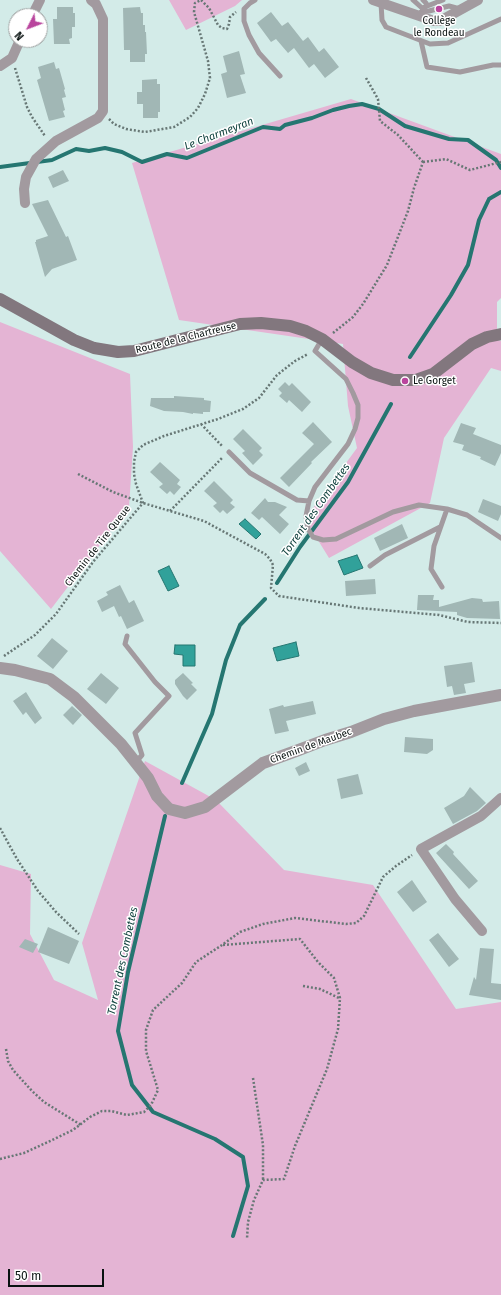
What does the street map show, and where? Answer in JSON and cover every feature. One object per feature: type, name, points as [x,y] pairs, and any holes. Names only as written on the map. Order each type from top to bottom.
[{"type":"main road","name":"Route de la Chartreuse","points":[[0,300],[74,340],[94,348],[107,350],[134,351],[219,329],[250,323],[277,323],[306,331],[326,339],[352,362],[370,373],[393,380],[416,380],[433,374],[472,344],[487,337],[501,334]]},
{"type":"street","points":[[26,203],[24,189],[26,177],[36,159],[56,140],[98,118],[103,111],[102,19],[96,4],[91,0]]},
{"type":"street","points":[[377,2],[420,12],[434,21],[440,21],[478,0]]},
{"type":"street","points":[[0,66],[12,58],[16,48]]},
{"type":"street","name":"Chemin de Maubec","points":[[0,668],[15,670],[50,679],[74,697],[100,721],[136,762],[148,778],[157,796],[169,809],[185,813],[205,807],[263,763],[384,719],[414,711],[501,695]]},
{"type":"street","points":[[482,931],[455,898],[421,849],[481,816],[501,798]]},
{"type":"lane","points":[[255,0],[244,9],[244,21],[249,35],[259,53],[280,76]]},
{"type":"lane","points":[[413,0],[420,12]]},
{"type":"lane","points":[[420,12],[443,0]]},
{"type":"lane","points":[[420,12],[426,1]]},
{"type":"lane","points":[[377,2],[382,20],[386,27],[430,44],[448,44],[501,18]]},
{"type":"lane","points":[[421,41],[427,67],[460,72],[492,65],[501,65]]},
{"type":"lane","points":[[326,339],[315,351],[346,379],[358,405],[358,418],[348,444],[315,487],[309,500],[306,516],[308,529],[313,537],[323,540],[336,539],[393,512],[419,505],[447,509],[467,515],[501,538]]},
{"type":"lane","points":[[229,452],[250,473],[297,500],[309,500]]},
{"type":"lane","points":[[442,587],[431,569],[434,546],[447,509]]},
{"type":"lane","points":[[370,566],[385,555],[440,527]]},
{"type":"lane","points":[[127,636],[125,644],[155,682],[169,696],[135,733],[142,755],[136,762]]},
{"type":"path","points":[[103,111],[114,124],[126,129],[145,132],[174,127],[190,117],[198,108],[205,94],[210,78],[208,61],[194,12],[195,3],[201,0],[209,8],[218,25],[227,29],[230,17],[234,13],[244,9]]},
{"type":"path","points":[[12,58],[24,100],[32,117],[52,144]]},
{"type":"path","points":[[366,78],[378,99],[380,120],[398,135],[422,162]]},
{"type":"path","points":[[422,162],[446,159],[470,170],[500,162]]},
{"type":"path","points":[[326,339],[352,317],[363,304],[387,266],[408,211],[422,162]]},
{"type":"path","name":"Chemin de Tire Queue","points":[[0,659],[35,634],[56,614],[93,562],[143,503],[136,484],[134,462],[136,452],[143,445],[243,409],[259,398],[278,375],[295,361],[315,351]]},
{"type":"path","points":[[170,511],[229,452],[201,424]]},
{"type":"path","points":[[78,474],[113,492],[143,503],[204,521],[265,554],[273,565],[271,588],[279,596],[359,608],[439,615],[468,622],[501,623]]},
{"type":"path","points":[[0,828],[38,891],[56,912],[79,934]]},
{"type":"path","points":[[0,1159],[24,1153],[81,1125],[90,1117],[102,1111],[128,1115],[144,1112],[151,1105],[158,1090],[146,1051],[146,1030],[152,1010],[182,983],[196,962],[240,932],[263,924],[295,918],[346,924],[356,923],[364,916],[383,877],[421,849]]},
{"type":"path","points":[[222,945],[300,940],[318,962],[334,978],[340,998],[338,1029],[327,1069],[295,1146],[284,1179],[263,1180]]},
{"type":"path","points":[[303,986],[320,989],[340,998]]},
{"type":"path","points":[[6,1049],[8,1060],[13,1070],[32,1091],[44,1102],[81,1125]]},
{"type":"path","points":[[247,1238],[248,1222],[254,1200],[263,1180],[263,1145],[253,1078]]},
{"type":"shaded area","points":[[169,0],[242,0],[235,6],[186,30]]},
{"type":"shaded area","points":[[351,99],[501,154],[501,298],[497,302],[497,340],[501,341],[501,371],[491,368],[444,438],[430,503],[329,558],[305,519],[357,448],[348,406],[343,344],[179,320],[132,163]]},
{"type":"shaded area","points":[[0,322],[130,374],[133,447],[129,507],[51,609],[0,551]]},
{"type":"shaded area","points":[[145,761],[216,800],[284,870],[373,885],[456,1009],[501,1002],[501,1295],[0,1295],[0,865],[31,874],[30,934],[54,980],[98,1000],[82,943]]},
{"type":"water","points":[[245,519],[261,534],[256,539],[239,524]]},
{"type":"water","points":[[357,555],[363,568],[344,575],[338,561]]},
{"type":"water","points":[[169,566],[179,586],[168,591],[158,571]]},
{"type":"water","points":[[296,642],[299,656],[277,661],[273,648]]},
{"type":"water","points":[[175,645],[195,645],[195,666],[183,666],[183,655],[174,654]]},
{"type":"building","points":[[57,7],[73,7],[73,13],[75,13],[75,27],[72,27],[72,38],[69,39],[70,44],[54,44],[53,19],[57,19]]},
{"type":"building","points":[[140,7],[141,13],[143,13],[143,25],[145,25],[147,54],[145,54],[145,62],[130,62],[130,50],[124,50],[123,8]]},
{"type":"building","points":[[271,12],[282,26],[288,22],[303,41],[308,37],[319,52],[324,48],[339,67],[325,78],[314,64],[309,68],[294,48],[288,53],[276,39],[271,42],[257,23]]},
{"type":"building","points":[[239,51],[245,74],[240,75],[246,93],[227,98],[221,74],[227,72],[223,56]]},
{"type":"building","points":[[54,62],[56,69],[59,68],[65,89],[66,97],[62,98],[65,117],[49,121],[37,80],[41,78],[38,67]]},
{"type":"building","points":[[157,79],[157,84],[160,84],[160,112],[158,112],[158,118],[143,118],[143,104],[137,104],[137,92],[142,92],[142,80]]},
{"type":"building","points":[[63,170],[69,181],[53,188],[48,177]]},
{"type":"building","points":[[48,200],[66,237],[68,236],[77,260],[52,269],[45,277],[35,242],[36,240],[48,236],[32,204]]},
{"type":"building","points":[[285,382],[289,386],[292,383],[311,402],[302,412],[289,400],[287,403],[279,396],[282,393],[278,389]]},
{"type":"building","points":[[174,396],[204,398],[204,400],[211,401],[210,412],[193,414],[164,411],[150,406],[151,398],[174,398]]},
{"type":"building","points":[[313,422],[332,442],[311,462],[312,463],[289,487],[280,478],[314,444],[302,433]]},
{"type":"building","points":[[461,423],[476,428],[473,434],[501,445],[501,453],[495,466],[480,459],[481,457],[462,450],[464,445],[453,442]]},
{"type":"building","points":[[243,429],[262,448],[259,451],[263,455],[253,465],[242,453],[245,451],[233,439]]},
{"type":"building","points":[[160,462],[180,480],[177,484],[181,487],[174,495],[170,491],[167,494],[159,487],[163,484],[150,472]]},
{"type":"building","points":[[214,481],[233,500],[230,503],[235,507],[227,514],[223,510],[220,513],[213,506],[217,503],[204,491]]},
{"type":"building","points":[[265,498],[268,502],[275,502],[287,507],[279,515],[289,524],[280,534],[262,517],[259,520],[251,513]]},
{"type":"building","points":[[483,499],[501,506],[501,514],[498,521],[478,512]]},
{"type":"building","points":[[402,524],[408,538],[380,551],[374,538]]},
{"type":"building","points":[[375,579],[376,594],[346,596],[345,581]]},
{"type":"building","points":[[120,585],[129,603],[134,600],[144,621],[127,629],[114,606],[102,612],[97,601],[108,595],[106,592]]},
{"type":"building","points":[[418,595],[434,595],[433,600],[439,600],[439,607],[472,598],[482,599],[483,602],[499,601],[500,619],[467,618],[457,615],[457,612],[417,610]]},
{"type":"building","points":[[52,638],[68,651],[53,669],[37,656]]},
{"type":"building","points":[[472,662],[475,682],[464,684],[466,693],[454,695],[452,686],[447,687],[444,666]]},
{"type":"building","points":[[101,673],[119,688],[106,704],[87,689]]},
{"type":"building","points":[[183,673],[193,683],[191,684],[197,690],[187,700],[175,684],[175,680]]},
{"type":"building","points":[[26,692],[42,718],[35,724],[26,712],[23,715],[13,701]]},
{"type":"building","points":[[313,701],[316,714],[286,721],[289,731],[275,734],[269,709],[283,705],[284,707]]},
{"type":"building","points":[[72,706],[82,715],[73,725],[63,715]]},
{"type":"building","points":[[405,737],[433,739],[433,750],[427,754],[404,752]]},
{"type":"building","points":[[306,762],[310,771],[299,776],[295,768]]},
{"type":"building","points":[[358,774],[363,794],[341,799],[337,779]]},
{"type":"building","points":[[470,787],[486,803],[477,811],[453,824],[444,808],[464,796]]},
{"type":"building","points":[[446,844],[454,852],[453,854],[478,881],[469,889],[436,853]]},
{"type":"building","points":[[412,880],[427,902],[413,912],[397,892]]},
{"type":"building","points":[[48,927],[79,941],[69,964],[38,952]]},
{"type":"building","points":[[438,933],[459,959],[449,967],[429,940]]},
{"type":"building","points":[[25,939],[38,944],[33,953],[19,947]]},
{"type":"building","points":[[480,948],[494,949],[491,983],[501,984],[501,1000],[469,995],[474,977],[476,980]]},
{"type":"waterway","name":"Le Charmeyran","points":[[0,167],[52,160],[76,149],[89,151],[105,148],[122,152],[142,162],[167,154],[187,158],[263,127],[280,129],[285,125],[312,118],[333,110],[362,104],[379,109],[405,126],[449,139],[468,140],[496,160],[501,168]]},
{"type":"waterway","name":"Torrent des Combettes","points":[[410,357],[451,295],[468,265],[479,220],[489,199],[501,192]]},
{"type":"waterway","name":"Torrent des Combettes","points":[[277,583],[300,547],[348,482],[391,404]]},
{"type":"waterway","name":"Torrent des Combettes","points":[[182,783],[212,714],[226,660],[240,625],[265,599]]},
{"type":"waterway","name":"Torrent des Combettes","points":[[165,816],[128,972],[118,1031],[132,1085],[153,1112],[215,1139],[243,1157],[248,1186],[233,1236]]},
{"type":"place","name":"Collège le Rondeau","points":[[439,9]]},
{"type":"place","name":"Le Gorget","points":[[405,381]]}]
